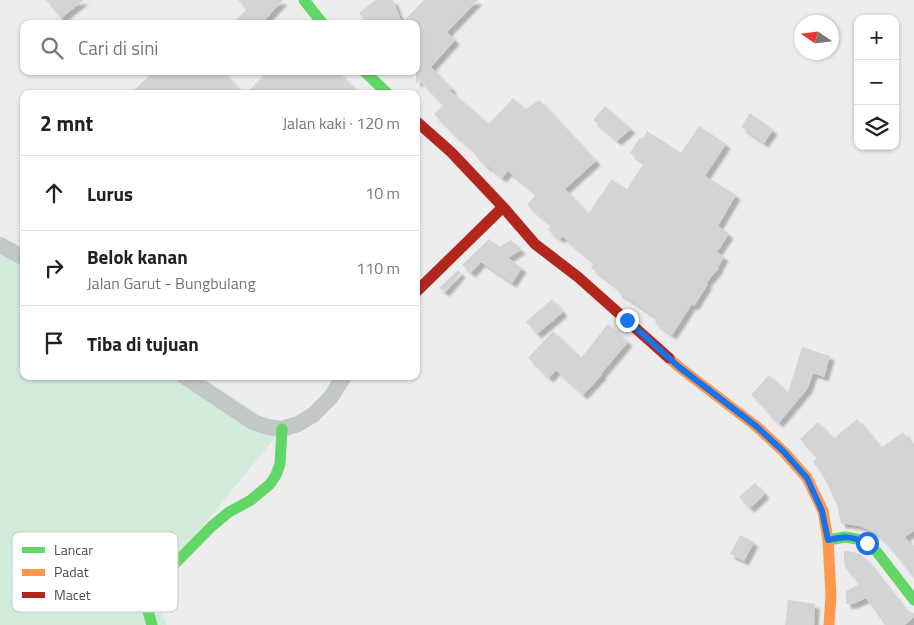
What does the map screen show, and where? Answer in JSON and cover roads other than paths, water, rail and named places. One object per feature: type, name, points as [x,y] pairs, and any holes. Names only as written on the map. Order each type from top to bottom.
[{"type":"main road","points":[[304,0],[321,20]]},
{"type":"main road","points":[[368,75],[384,90]]},
{"type":"main road","points":[[420,125],[451,152],[535,244],[578,277],[679,367],[756,426],[784,452],[807,478],[822,511],[828,540],[832,596],[829,625]]},
{"type":"main road","points":[[420,288],[503,207]]},
{"type":"main road","points":[[178,561],[212,526],[229,512],[251,500],[270,484],[280,464],[282,429]]},
{"type":"main road","points":[[828,540],[845,536],[867,543],[877,552],[914,600]]},
{"type":"main road","points":[[148,612],[152,625]]},
{"type":"street","points":[[0,245],[20,256]]},
{"type":"street","points":[[190,380],[253,422],[282,429],[298,424],[313,414],[331,396],[341,380]]}]
